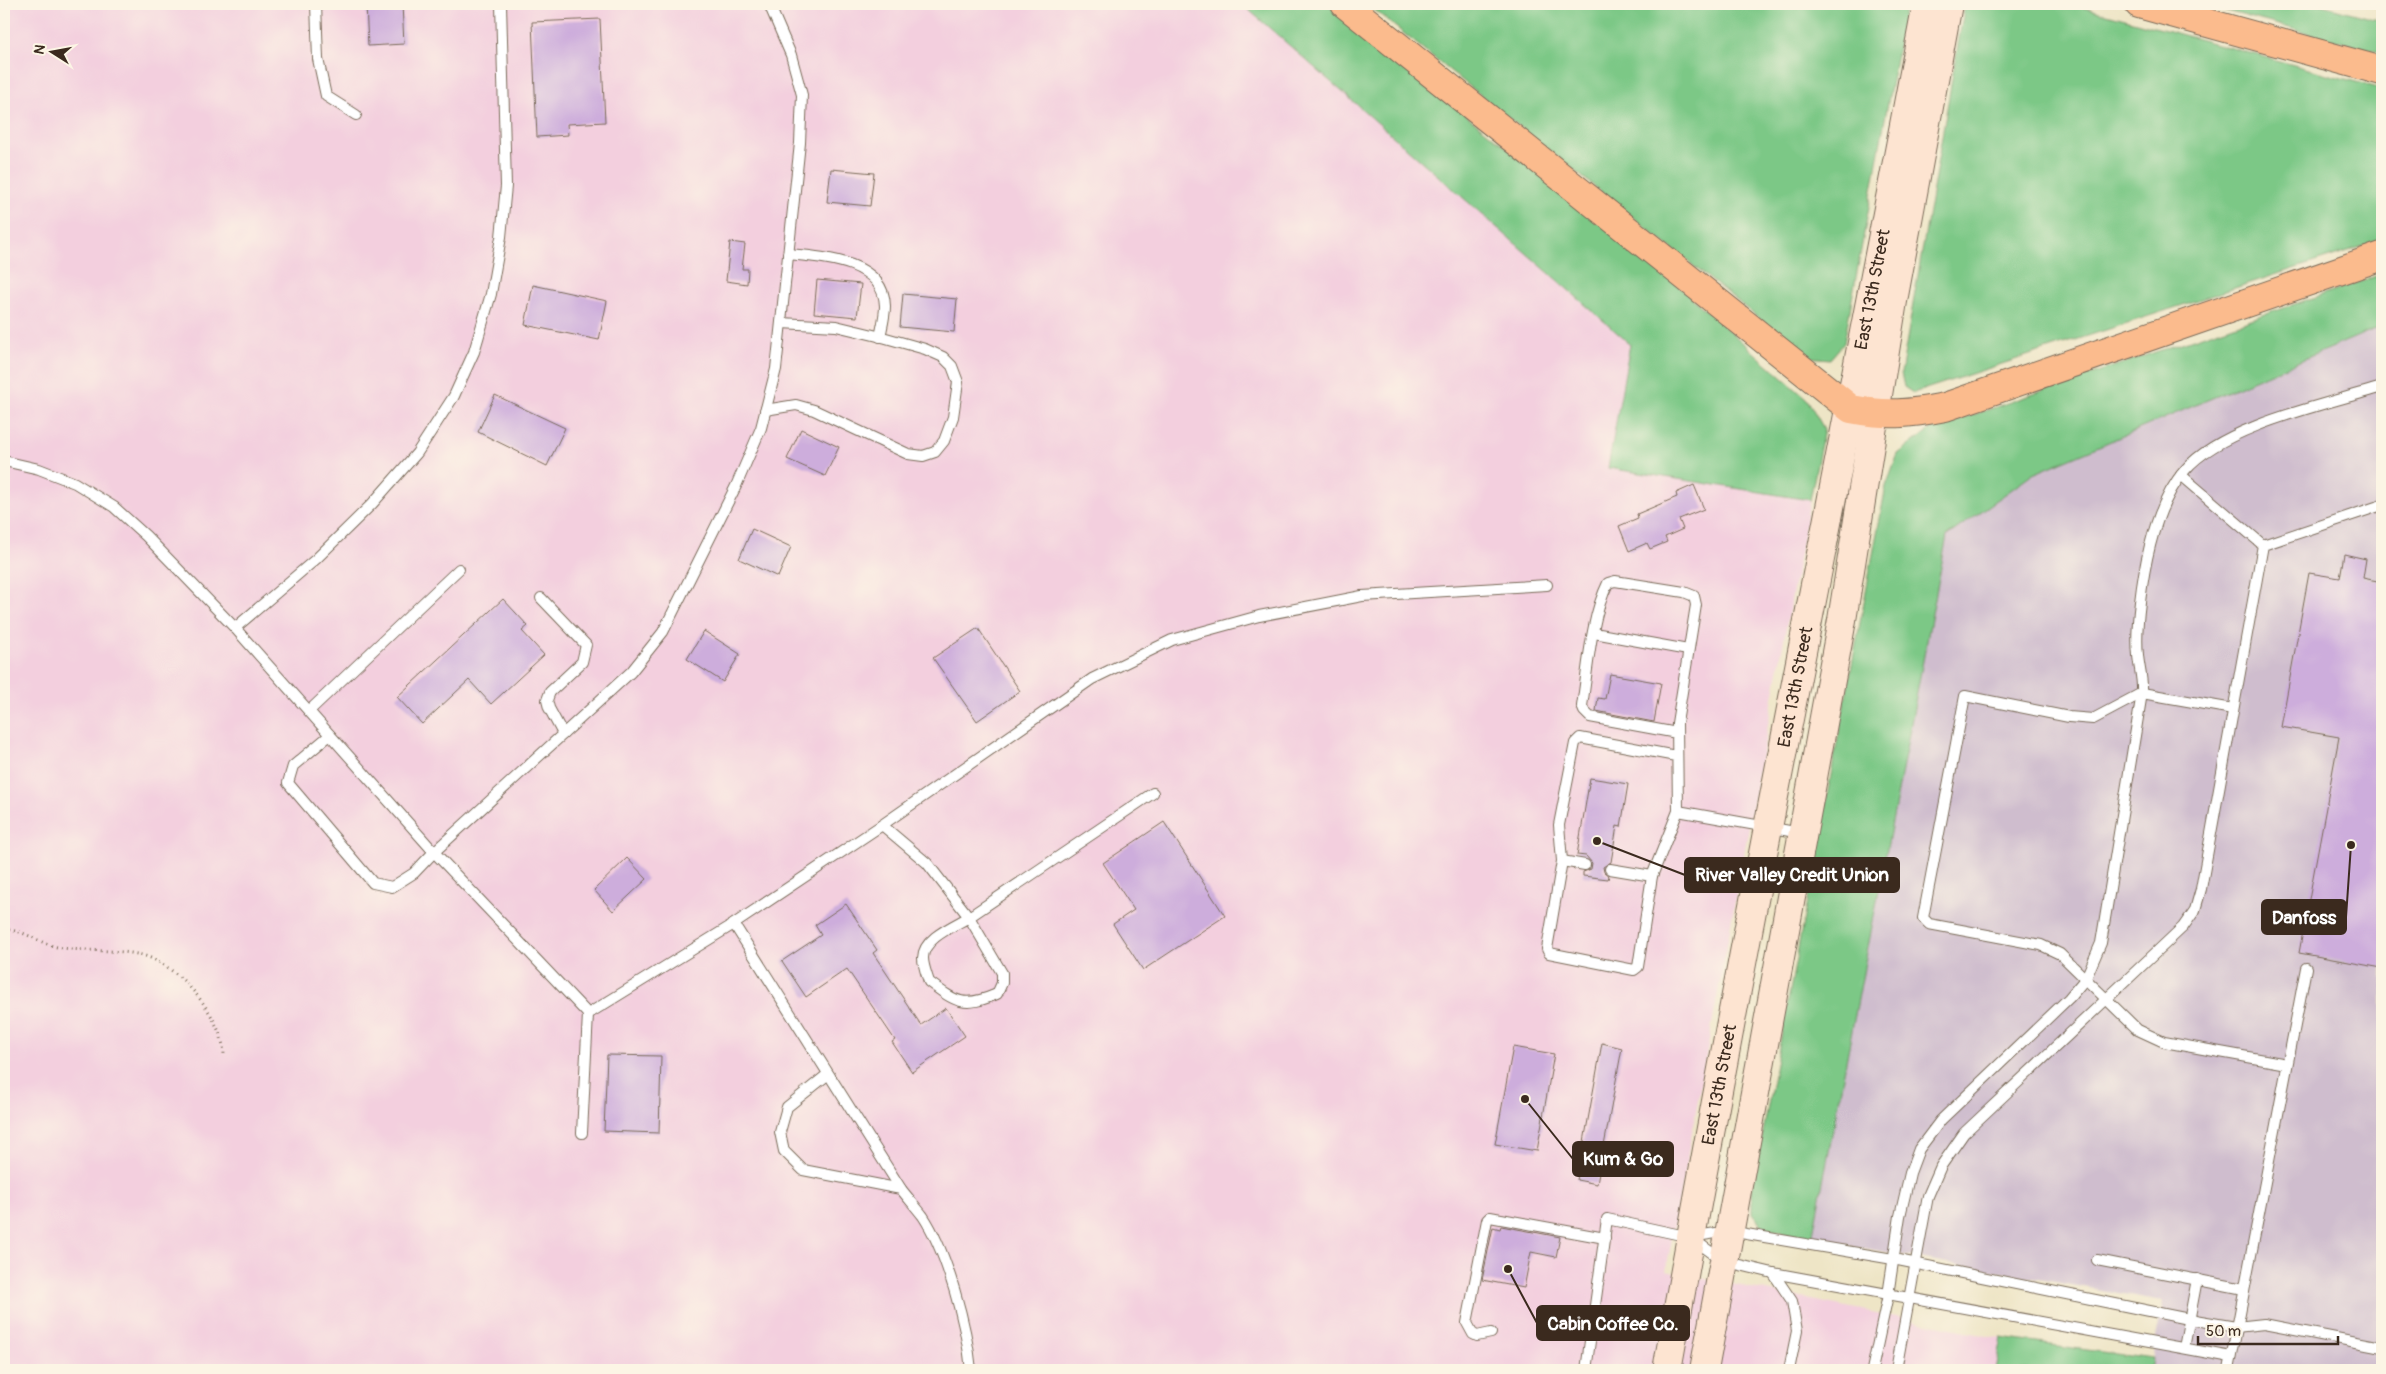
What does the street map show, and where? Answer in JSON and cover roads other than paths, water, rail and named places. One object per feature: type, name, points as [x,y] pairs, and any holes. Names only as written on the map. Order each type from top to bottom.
[{"type":"highway","points":[[1344,4],[1863,411],[1909,415],[1945,407],[2382,256]]},
{"type":"highway","points":[[2139,4],[2382,71]]},
{"type":"main road","name":"East 13th Street","points":[[1704,1370],[1842,620],[1863,411],[1927,4]]},
{"type":"main road","name":"East 13th Street","points":[[1667,1370],[1690,1237],[1806,622],[1863,411],[1948,4]]},
{"type":"lane","points":[[316,4],[318,59],[326,96],[356,115]]},
{"type":"lane","points":[[235,628],[316,559],[372,504],[404,468],[454,396],[474,352],[491,294],[501,237],[506,186],[501,4]]},
{"type":"lane","points":[[330,734],[293,766],[288,784],[373,883],[392,887],[414,873],[434,852],[631,672],[663,632],[736,486],[761,428],[776,368],[800,143],[802,94],[791,55],[768,4]]},
{"type":"lane","points":[[788,254],[816,256],[852,265],[868,273],[879,286],[885,305],[880,337]]},
{"type":"lane","points":[[765,410],[796,405],[814,410],[908,454],[923,456],[935,452],[944,441],[952,417],[958,382],[952,366],[943,357],[925,349],[836,326],[781,323]]},
{"type":"lane","points":[[1872,1370],[1888,1294],[1900,1216],[1910,1173],[1919,1149],[1941,1120],[2069,998],[2086,978],[2101,943],[2142,692],[2143,683],[2138,655],[2140,602],[2149,555],[2161,511],[2186,469],[2222,441],[2267,422],[2382,387]]},
{"type":"lane","points":[[4,462],[39,468],[75,483],[114,507],[146,536],[235,628],[434,852],[588,1014],[582,1133]]},
{"type":"lane","points":[[2181,475],[2263,545]]},
{"type":"lane","points":[[2263,545],[2382,505]]},
{"type":"lane","points":[[1896,1370],[1928,1196],[1940,1166],[1964,1133],[2107,1000],[2183,926],[2195,910],[2201,889],[2263,545]]},
{"type":"lane","points":[[309,711],[459,569]]},
{"type":"lane","points":[[1676,756],[1580,738],[1577,740],[1559,825],[1562,861],[1547,949],[1549,953],[1634,970],[1639,962],[1652,876],[1678,811],[1677,733],[1696,605],[1694,596],[1684,592],[1615,581],[1608,583],[1603,592],[1594,633],[1582,706],[1584,711],[1590,717],[1677,733]]},
{"type":"lane","points":[[588,1014],[734,924],[882,825],[1092,679],[1172,640],[1259,616],[1362,596],[1547,585]]},
{"type":"lane","points":[[541,598],[586,645],[582,662],[550,692],[547,700],[549,708],[564,734]]},
{"type":"lane","points":[[1594,633],[1688,650]]},
{"type":"lane","points":[[2234,709],[2142,692],[2093,719],[2069,717],[1966,696],[1923,918],[1930,924],[2042,944],[2060,954],[2138,1030],[2164,1042],[2287,1064]]},
{"type":"lane","points":[[882,825],[927,863],[969,916],[1002,973],[1002,983],[997,994],[976,1003],[961,1002],[929,982],[923,959],[925,948],[930,941],[969,916],[1152,793]]},
{"type":"lane","points":[[1678,811],[1802,833]]},
{"type":"lane","points":[[1562,861],[1584,865]]},
{"type":"lane","points":[[1610,869],[1652,876]]},
{"type":"lane","points":[[734,924],[901,1189],[924,1217],[940,1251],[959,1306],[972,1370]]},
{"type":"lane","points":[[2229,1370],[2306,968]]},
{"type":"lane","points":[[828,1075],[787,1107],[780,1132],[784,1151],[803,1170],[901,1189]]},
{"type":"lane","points":[[1491,1333],[1477,1336],[1473,1334],[1467,1323],[1487,1220],[1490,1216],[1605,1238]]},
{"type":"lane","points":[[1586,1370],[1607,1219],[1690,1237],[1729,1231],[1893,1259],[2189,1319],[2236,1327],[2264,1324],[2382,1347]]},
{"type":"lane","points":[[1690,1237],[1723,1261],[1772,1273],[2231,1358]]},
{"type":"lane","points":[[2097,1260],[2244,1289]]},
{"type":"lane","points":[[1772,1273],[1792,1301],[1797,1331],[1789,1370]]},
{"type":"lane","points":[[2184,1348],[2197,1279]]},
{"type":"place","name":"River Valley Credit Union","points":[[1597,841]]},
{"type":"place","name":"Danfoss","points":[[2351,845]]},
{"type":"place","name":"Kum & Go","points":[[1525,1099]]},
{"type":"place","name":"Cabin Coffee Co.","points":[[1508,1269]]}]
